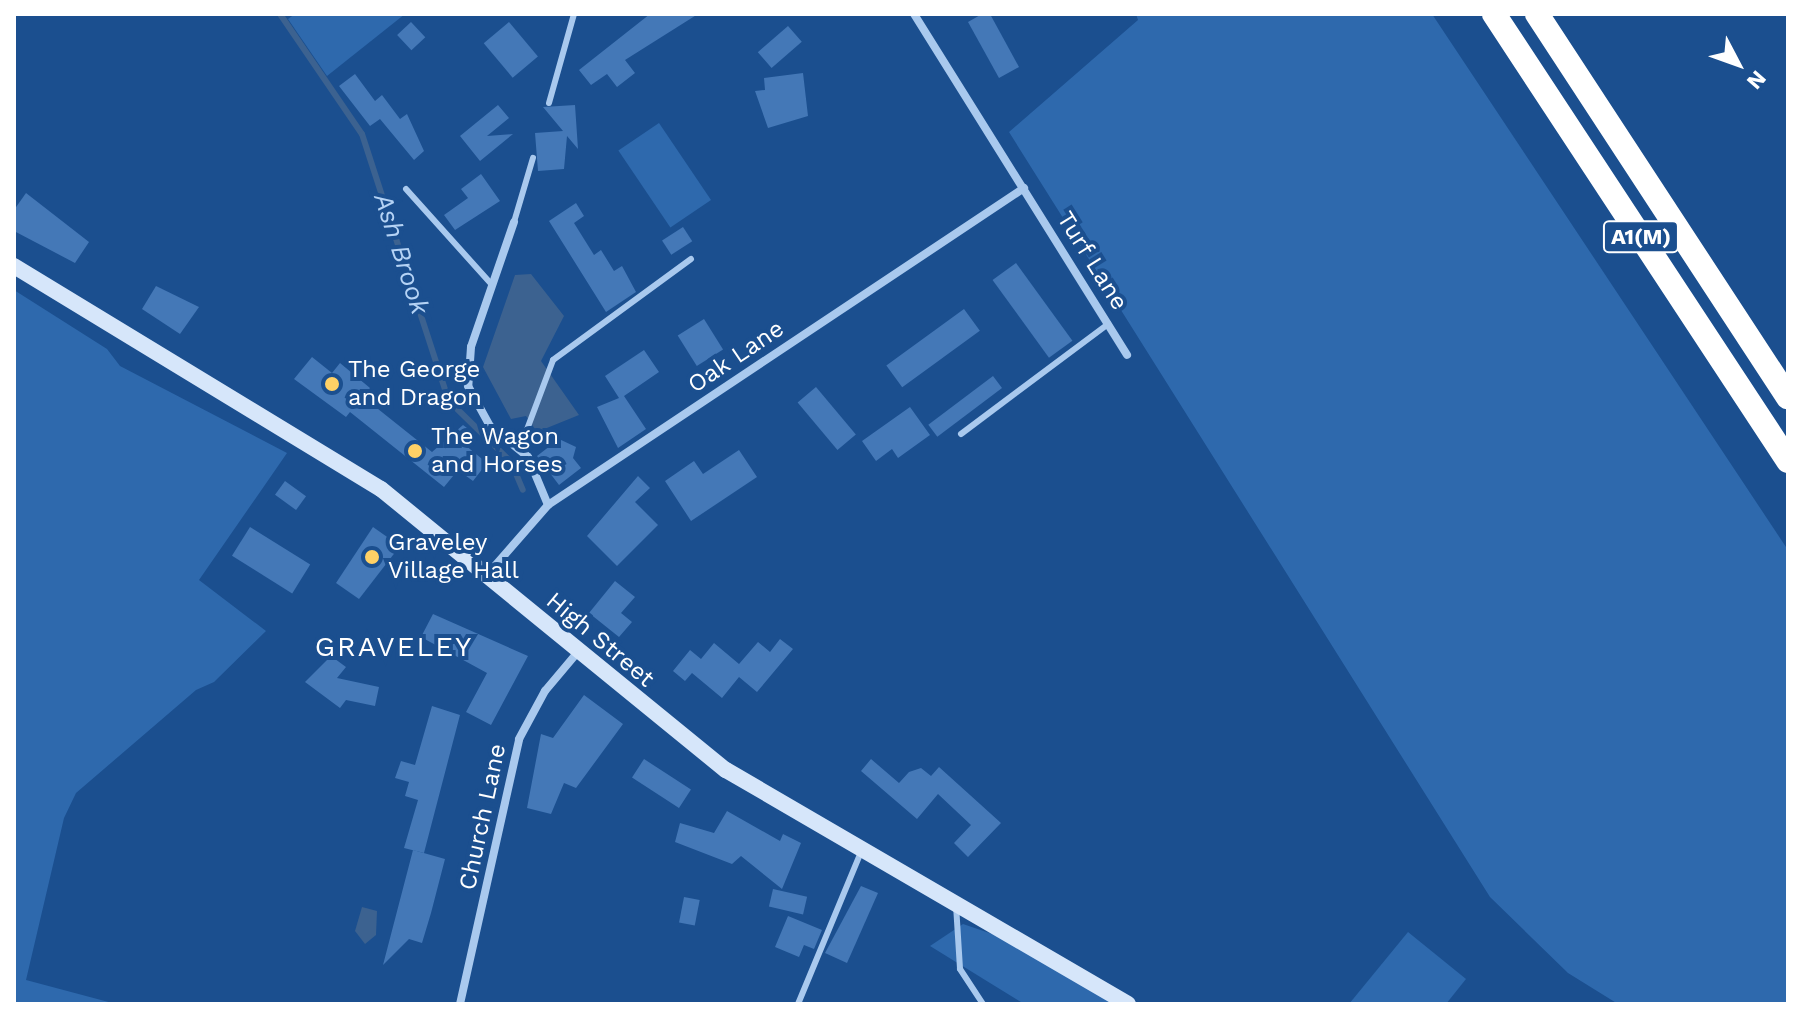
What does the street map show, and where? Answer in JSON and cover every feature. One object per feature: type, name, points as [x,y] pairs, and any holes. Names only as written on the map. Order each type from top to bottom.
[{"type":"highway","name":"A1(M)","points":[[1494,14],[1788,461]]},
{"type":"highway","name":"A1(M)","points":[[1537,14],[1788,397]]},
{"type":"main road","name":"High Street","points":[[14,266],[332,455],[487,575],[577,653],[726,770],[860,854],[1128,1004]]},
{"type":"street","name":"Turf Lane","points":[[914,14],[1127,355]]},
{"type":"street","name":"Oak Lane","points":[[487,575],[548,505],[1024,188]]},
{"type":"street","points":[[514,222],[466,366],[468,386],[490,426],[520,448],[548,505]]},
{"type":"street","name":"Church Lane","points":[[460,1004],[519,739],[545,691],[577,653]]},
{"type":"lane","points":[[549,103],[574,14]]},
{"type":"lane","points":[[514,222],[533,158]]},
{"type":"lane","points":[[406,189],[492,285]]},
{"type":"lane","points":[[520,448],[526,423],[553,360],[691,259]]},
{"type":"lane","points":[[961,434],[1108,324]]},
{"type":"lane","points":[[798,1004],[860,854]]},
{"type":"lane","points":[[956,905],[960,969],[983,1004]]},
{"type":"shaded area","points":[[295,14],[405,14],[327,76],[288,19]]},
{"type":"shaded area","points":[[1136,14],[1432,14],[1788,550],[1788,1004],[1618,1004],[1568,973],[1490,897],[1009,132],[1138,20]]},
{"type":"shaded area","points":[[659,123],[711,200],[670,228],[618,150]]},
{"type":"shaded area","points":[[531,274],[564,316],[541,361],[579,415],[537,432],[526,416],[511,419],[483,367],[515,275]]},
{"type":"shaded area","points":[[14,290],[107,349],[120,366],[287,453],[199,580],[266,631],[214,682],[196,690],[76,793],[64,818],[26,980],[116,1004],[14,1004]]},
{"type":"shaded area","points":[[362,907],[377,911],[376,935],[365,944],[355,931]]},
{"type":"shaded area","points":[[963,924],[1019,943],[1117,1004],[1024,1004],[930,946]]},
{"type":"shaded area","points":[[1408,932],[1466,979],[1446,1004],[1349,1004]]},
{"type":"building","points":[[650,14],[698,14],[625,60],[635,73],[617,87],[607,74],[591,85],[579,70]]},
{"type":"building","points":[[982,14],[990,14],[1019,67],[999,78],[968,22]]},
{"type":"building","points":[[411,22],[425,37],[411,50],[397,35]]},
{"type":"building","points":[[509,22],[538,56],[513,78],[484,43]]},
{"type":"building","points":[[788,26],[802,42],[772,68],[758,52]]},
{"type":"building","points":[[803,73],[808,116],[768,128],[755,91],[765,90],[764,78]]},
{"type":"building","points":[[355,74],[375,101],[382,95],[400,119],[407,114],[424,151],[414,160],[380,119],[370,126],[339,86]]},
{"type":"building","points":[[498,105],[509,118],[487,136],[513,134],[480,161],[460,136]]},
{"type":"building","points":[[575,105],[578,149],[567,136],[564,169],[538,171],[535,133],[563,131],[543,107]]},
{"type":"building","points":[[481,174],[500,201],[455,230],[444,215],[468,198],[461,189]]},
{"type":"building","points":[[26,193],[89,242],[75,263],[14,231],[14,210]]},
{"type":"building","points":[[576,203],[584,216],[574,223],[594,255],[601,250],[614,271],[622,266],[636,292],[606,312],[549,221]]},
{"type":"building","points":[[683,227],[692,241],[671,255],[662,241]]},
{"type":"building","points":[[1016,263],[1072,341],[1049,358],[993,280]]},
{"type":"building","points":[[156,286],[199,307],[180,334],[142,309]]},
{"type":"building","points":[[964,309],[980,331],[902,387],[886,365]]},
{"type":"building","points":[[704,319],[723,350],[697,366],[678,335]]},
{"type":"building","points":[[644,350],[659,372],[624,396],[646,429],[618,448],[597,407],[619,398],[605,376]]},
{"type":"building","points":[[312,357],[332,373],[340,363],[370,388],[363,397],[432,452],[463,425],[475,434],[465,445],[487,463],[473,481],[458,470],[444,487],[350,412],[346,417],[294,379]]},
{"type":"building","points":[[993,376],[1002,388],[937,437],[928,425]]},
{"type":"building","points":[[816,387],[856,434],[837,450],[798,402]]},
{"type":"building","points":[[910,407],[930,435],[898,458],[892,449],[876,461],[862,441]]},
{"type":"building","points":[[559,439],[576,447],[573,458],[581,468],[559,485],[537,456]]},
{"type":"building","points":[[739,450],[757,477],[691,521],[665,481],[694,461],[703,474]]},
{"type":"building","points":[[638,476],[650,488],[635,502],[658,525],[617,566],[587,536]]},
{"type":"building","points":[[285,481],[306,496],[296,510],[275,495]]},
{"type":"building","points":[[250,527],[310,565],[292,593],[232,556]]},
{"type":"building","name":"Graveley Village Hall","points":[[373,527],[400,546],[359,599],[336,583]]},
{"type":"building","points":[[615,581],[635,597],[621,613],[632,622],[619,637],[589,613]]},
{"type":"building","points":[[433,614],[528,656],[491,725],[466,712],[487,673],[421,637]]},
{"type":"building","points":[[780,639],[793,649],[757,692],[739,677],[722,698],[692,673],[685,681],[673,671],[690,650],[701,659],[714,643],[739,664],[758,642],[770,652]]},
{"type":"building","points":[[331,656],[346,667],[337,678],[379,687],[375,706],[346,700],[340,708],[305,682]]},
{"type":"building","points":[[584,695],[623,724],[576,788],[564,783],[551,814],[527,808],[541,734],[553,738]]},
{"type":"building","points":[[432,706],[460,715],[424,853],[404,848],[418,800],[405,796],[409,782],[395,778],[401,761],[415,765]]},
{"type":"building","points":[[644,759],[691,789],[679,808],[632,777]]},
{"type":"building","points":[[871,759],[899,783],[909,772],[921,768],[931,776],[939,767],[1001,823],[968,857],[954,843],[971,825],[938,794],[917,819],[861,771]]},
{"type":"building","points":[[727,811],[780,841],[783,834],[801,843],[782,889],[741,856],[732,864],[675,842],[680,823],[714,833]]},
{"type":"building","points":[[413,850],[445,859],[431,913],[422,943],[409,939],[383,965]]},
{"type":"building","points":[[861,886],[878,893],[847,963],[825,953]]},
{"type":"building","points":[[773,889],[807,897],[803,914],[769,907]]},
{"type":"building","points":[[684,897],[700,900],[695,926],[679,923]]},
{"type":"building","points":[[788,916],[822,930],[814,949],[804,945],[799,957],[775,947]]},
{"type":"waterway","name":"Ash Brook","points":[[280,14],[362,134],[449,401],[511,462],[523,490]]},
{"type":"place","name":"The George and Dragon","points":[[332,384]]},
{"type":"place","name":"The Wagon and Horses","points":[[415,451]]},
{"type":"place","name":"Graveley Village Hall","points":[[372,557]]},
{"type":"district","name":"GRAVELEY","points":[[394,647]]}]
